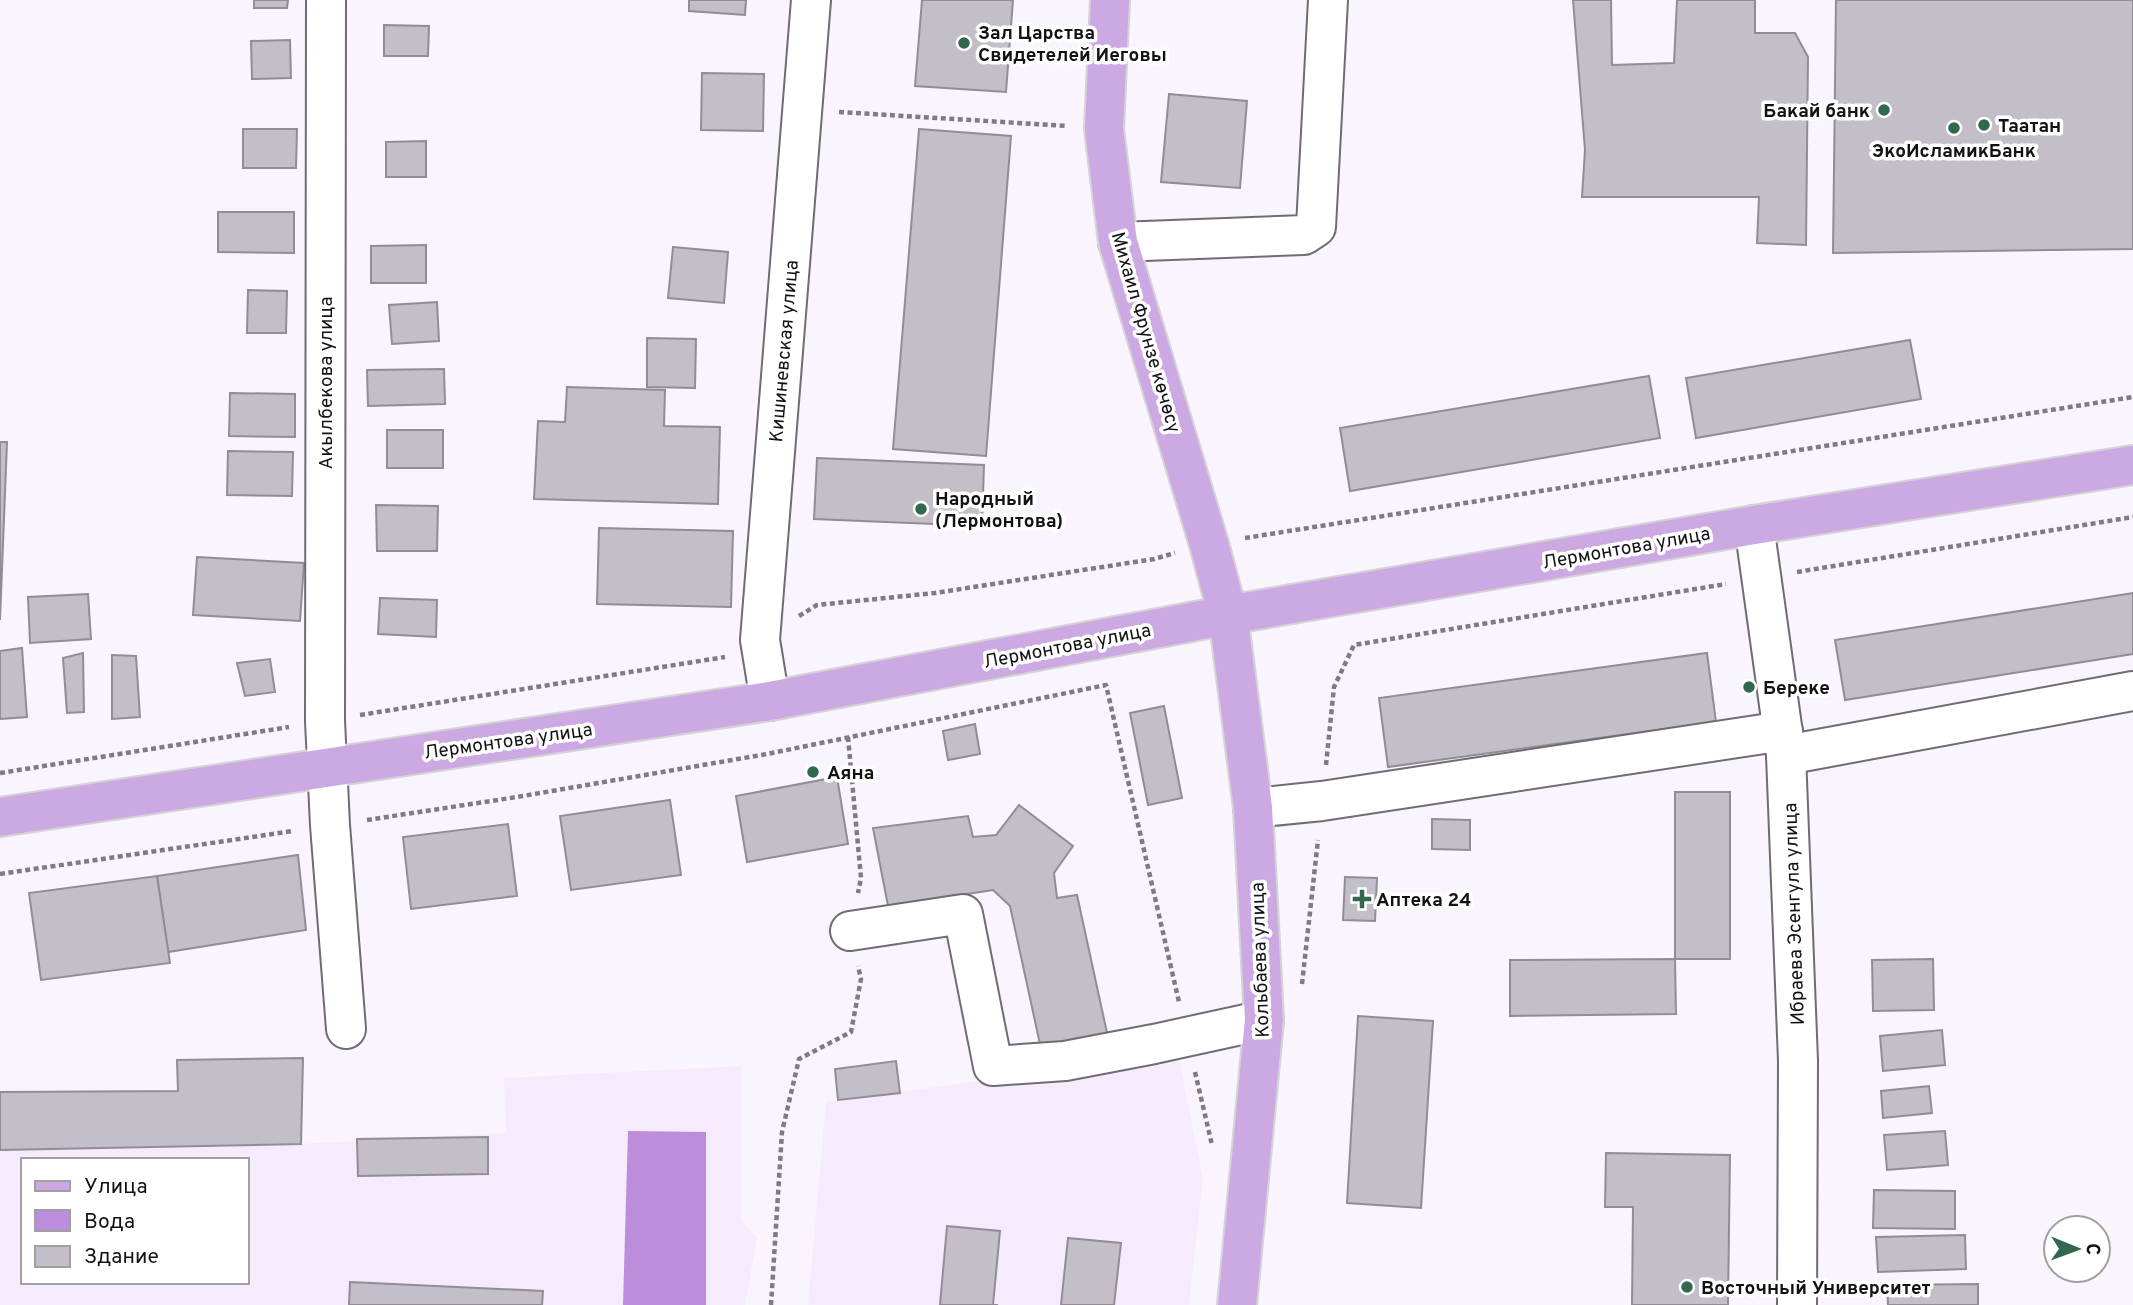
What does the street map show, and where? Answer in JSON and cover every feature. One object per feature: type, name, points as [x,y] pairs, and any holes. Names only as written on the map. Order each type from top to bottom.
[{"type":"main road","name":"Михаил Фрунзе көчөсү","points":[[1110,0],[1104,129],[1118,242],[1228,615]]},
{"type":"main road","name":"Лермонтова улица","points":[[0,817],[770,701],[1228,615],[1754,525],[2133,465]]},
{"type":"main road","name":"Кольбаева улица","points":[[1228,615],[1253,808],[1264,1020],[1237,1305]]},
{"type":"street","name":"Акылбекова улица","points":[[326,0],[325,721],[346,1029]]},
{"type":"street","name":"Кишиневская улица","points":[[770,701],[760,640],[811,0]]},
{"type":"street","points":[[1118,242],[1304,235],[1316,227],[1328,0]]},
{"type":"street","name":"Ибраева Эсенгула улица","points":[[1754,525],[1784,743],[1798,1060],[1797,1305]]},
{"type":"street","points":[[1253,808],[1784,743],[2133,691]]},
{"type":"street","points":[[850,931],[963,914],[993,1066],[1065,1061],[1264,1020]]},
{"type":"path","points":[[803,109],[1104,129]]},
{"type":"path","points":[[0,773],[735,655],[817,605],[935,593],[1154,559],[1209,544],[2133,397]]},
{"type":"path","points":[[1301,992],[1334,687],[1353,645],[2133,517]]},
{"type":"path","points":[[0,874],[517,797],[767,754],[1106,685],[1215,1156]]},
{"type":"path","points":[[771,1305],[782,1132],[799,1059],[851,1032],[861,979],[850,931],[860,878],[848,737]]},
{"type":"shaded area","points":[[1178,1054],[1203,1179],[1189,1305],[808,1305],[826,1102]]},
{"type":"shaded area","points":[[741,1066],[741,1221],[757,1238],[745,1305],[0,1305],[0,1150],[301,1144],[506,1133],[504,1078]]},
{"type":"water","points":[[628,1131],[706,1132],[706,1305],[623,1305]]},
{"type":"building","points":[[254,0],[288,0],[287,8],[254,8]]},
{"type":"building","points":[[689,0],[746,0],[745,15],[689,11]]},
{"type":"building","name":"Зал Царства Свидетелей Иеговы","points":[[922,0],[1013,0],[1006,92],[915,86]]},
{"type":"building","points":[[1573,0],[1611,0],[1612,65],[1674,63],[1677,0],[1755,0],[1755,33],[1795,33],[1808,57],[1806,245],[1757,243],[1759,197],[1582,197],[1585,150]]},
{"type":"building","name":"Таатан","points":[[1836,0],[2133,0],[2133,249],[1833,253]]},
{"type":"building","points":[[384,25],[429,26],[428,56],[384,56]]},
{"type":"building","points":[[290,40],[291,78],[252,79],[251,41]]},
{"type":"building","points":[[702,73],[764,74],[763,131],[701,130]]},
{"type":"building","points":[[1169,94],[1247,101],[1240,188],[1161,182]]},
{"type":"building","points":[[243,129],[297,129],[296,168],[243,168]]},
{"type":"building","points":[[919,129],[1011,136],[986,456],[893,449]]},
{"type":"building","points":[[426,141],[426,177],[386,177],[386,142]]},
{"type":"building","points":[[218,212],[294,212],[294,253],[218,252]]},
{"type":"building","points":[[426,245],[426,283],[371,283],[371,246]]},
{"type":"building","points":[[673,247],[728,252],[724,303],[668,298]]},
{"type":"building","points":[[248,290],[287,291],[286,333],[247,333]]},
{"type":"building","points":[[437,302],[439,341],[392,344],[389,305]]},
{"type":"building","points":[[647,338],[696,339],[695,388],[647,387]]},
{"type":"building","points":[[1910,340],[1921,399],[1696,438],[1686,378]]},
{"type":"building","points":[[444,369],[445,404],[368,406],[367,370]]},
{"type":"building","points":[[1649,376],[1660,438],[1350,491],[1340,428]]},
{"type":"building","points":[[567,387],[665,390],[664,426],[720,427],[718,504],[534,499],[538,421],[565,422]]},
{"type":"building","points":[[230,393],[295,394],[295,437],[229,436]]},
{"type":"building","points":[[387,430],[443,430],[443,468],[387,468]]},
{"type":"building","points":[[0,442],[7,442],[0,620]]},
{"type":"building","points":[[228,451],[293,452],[292,496],[227,495]]},
{"type":"building","points":[[817,458],[984,465],[982,526],[814,519]]},
{"type":"building","points":[[376,505],[438,506],[437,551],[377,551]]},
{"type":"building","points":[[599,528],[733,531],[731,607],[597,604]]},
{"type":"building","points":[[197,557],[304,563],[300,621],[193,615]]},
{"type":"building","points":[[2133,593],[2133,654],[1845,700],[1835,640]]},
{"type":"building","points":[[88,594],[91,639],[30,643],[28,597]]},
{"type":"building","points":[[380,598],[437,600],[436,637],[378,634]]},
{"type":"building","points":[[22,648],[27,717],[0,719],[0,651]]},
{"type":"building","points":[[83,653],[84,712],[67,713],[63,658]]},
{"type":"building","points":[[1707,653],[1716,722],[1388,767],[1379,698]]},
{"type":"building","points":[[112,655],[136,656],[140,717],[112,719]]},
{"type":"building","points":[[270,659],[275,692],[245,696],[237,663]]},
{"type":"building","points":[[1164,706],[1182,798],[1148,805],[1130,713]]},
{"type":"building","points":[[975,724],[980,754],[948,760],[943,731]]},
{"type":"building","points":[[837,777],[848,844],[747,862],[736,796]]},
{"type":"building","points":[[1675,792],[1730,792],[1730,959],[1675,959]]},
{"type":"building","points":[[670,800],[681,875],[571,890],[560,816]]},
{"type":"building","points":[[1019,805],[1073,846],[1054,873],[1057,898],[1077,895],[1109,1042],[1043,1058],[1010,906],[993,890],[888,906],[873,828],[968,816],[973,837],[996,835]]},
{"type":"building","points":[[1432,819],[1470,820],[1470,850],[1432,849]]},
{"type":"building","points":[[508,824],[517,896],[411,909],[403,837]]},
{"type":"building","points":[[298,855],[306,930],[168,952],[157,876]]},
{"type":"building","points":[[157,876],[170,963],[41,980],[29,893]]},
{"type":"building","points":[[1345,877],[1377,878],[1375,921],[1343,920]]},
{"type":"building","points":[[1675,959],[1676,1014],[1510,1016],[1510,960]]},
{"type":"building","points":[[1933,959],[1934,1010],[1873,1011],[1872,960]]},
{"type":"building","points":[[1358,1016],[1433,1021],[1421,1208],[1347,1203]]},
{"type":"building","points":[[1942,1030],[1945,1065],[1883,1071],[1880,1036]]},
{"type":"building","points":[[303,1058],[301,1144],[0,1150],[0,1092],[178,1091],[177,1060]]},
{"type":"building","points":[[896,1061],[900,1093],[838,1100],[835,1069]]},
{"type":"building","points":[[1929,1086],[1932,1113],[1883,1118],[1881,1091]]},
{"type":"building","points":[[1945,1131],[1948,1165],[1887,1170],[1884,1135]]},
{"type":"building","points":[[488,1137],[488,1174],[358,1176],[357,1139]]},
{"type":"building","points":[[1606,1153],[1730,1155],[1728,1305],[1632,1305],[1633,1207],[1605,1207]]},
{"type":"building","points":[[1874,1190],[1955,1191],[1955,1229],[1873,1228]]},
{"type":"building","points":[[947,1226],[1000,1231],[993,1305],[940,1305]]},
{"type":"building","points":[[1965,1235],[1966,1269],[1878,1272],[1876,1237]]},
{"type":"building","points":[[1068,1238],[1121,1243],[1114,1305],[1061,1305]]},
{"type":"building","points":[[350,1282],[543,1291],[542,1305],[349,1305]]},
{"type":"building","points":[[1978,1284],[1978,1305],[1888,1305],[1887,1285]]},
{"type":"place","name":"Зал Царства Свидетелей Иеговы","points":[[964,43]]},
{"type":"place","name":"Бакай банк","points":[[1884,110]]},
{"type":"place","name":"Таатан","points":[[1984,125]]},
{"type":"place","name":"ЭкоИсламикБанк","points":[[1954,128]]},
{"type":"place","name":"Народный (Лермонтова)","points":[[921,509]]},
{"type":"place","name":"Береке","points":[[1749,687]]},
{"type":"place","name":"Аяна","points":[[813,772]]},
{"type":"place","name":"Аптека 24","points":[[1362,899]]},
{"type":"place","name":"Восточный Университет","points":[[1687,1287]]}]
